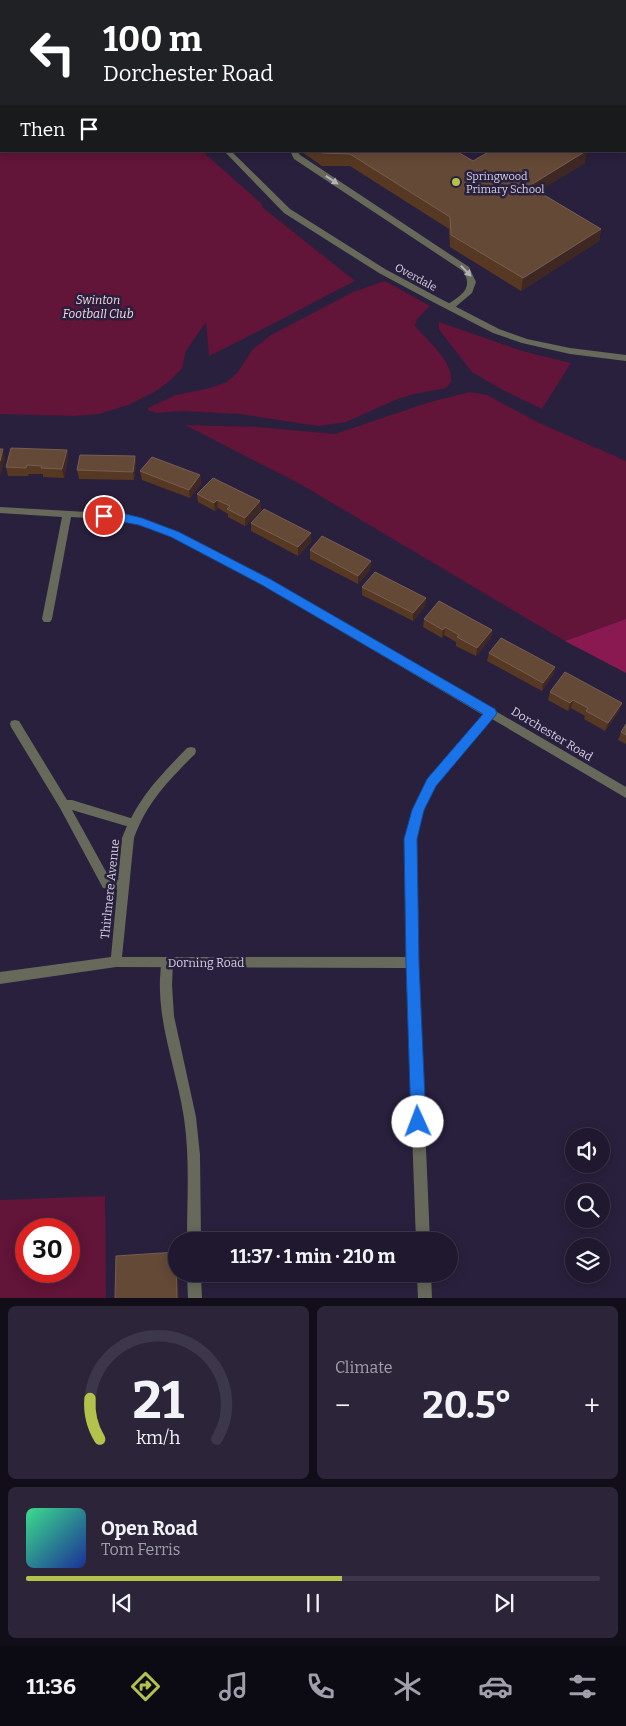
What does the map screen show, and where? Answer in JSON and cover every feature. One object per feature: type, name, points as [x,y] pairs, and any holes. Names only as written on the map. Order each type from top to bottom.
[{"type":"street","name":"Overdale","points":[[228,152],[287,210],[382,271],[496,331],[525,341],[570,351],[626,358]]},
{"type":"street","points":[[294,152],[297,157],[466,269],[472,277],[473,285],[469,292],[450,307]]},
{"type":"street","name":"Dorchester Road","points":[[0,510],[122,517],[175,534],[266,582],[626,793]]},
{"type":"street","points":[[47,619],[67,513]]},
{"type":"street","points":[[423,1232],[412,963],[411,839],[414,819],[432,782],[491,713]]},
{"type":"street","points":[[15,724],[64,805],[107,884],[122,885]]},
{"type":"street","name":"Thirlmere Avenue","points":[[116,962],[122,885],[128,838],[133,823],[149,794],[191,751]]},
{"type":"street","points":[[64,805],[72,805],[133,823]]},
{"type":"street","name":"Dorning Road","points":[[0,978],[116,962],[412,963]]},
{"type":"street","points":[[168,963],[166,984],[168,1016],[190,1117],[194,1155],[194,1232]]},
{"type":"street","points":[[194,1282],[194,1298]]},
{"type":"street","points":[[424,1282],[425,1298]]},
{"type":"green space","name":"Swinton Football Club","points":[[0,152],[203,152],[262,204],[262,207],[355,281],[209,356],[206,322],[186,351],[182,368],[171,380],[156,391],[128,405],[99,414],[73,416],[0,414]]},
{"type":"green space","points":[[385,281],[430,306],[417,319],[415,326],[439,352],[448,366],[451,382],[446,388],[395,400],[346,422],[319,426],[240,414],[183,411],[156,413],[148,410],[148,408],[176,395],[210,388],[227,382],[238,372],[252,350],[271,335],[353,292]]},
{"type":"green space","points":[[439,322],[522,351],[571,363],[542,409],[472,372],[439,329]]},
{"type":"green space","points":[[470,392],[487,395],[537,422],[626,461],[626,619],[565,641],[302,485],[185,425],[257,427],[335,434],[430,402]]},
{"type":"green space","points":[[105,1196],[106,1298],[0,1298],[0,1200]]},
{"type":"shaded area","points":[[626,619],[626,673],[565,641]]},
{"type":"building","points":[[320,152],[458,152],[473,161],[488,152],[584,152],[529,186],[601,229],[523,278],[451,235],[450,217],[350,154]]},
{"type":"building","points":[[11,448],[67,450],[62,469],[27,465],[26,468],[6,467]]},
{"type":"building","points":[[0,449],[3,449],[0,461]]},
{"type":"building","points":[[80,455],[135,456],[133,472],[77,470]]},
{"type":"building","points":[[152,457],[200,475],[189,490],[140,471]]},
{"type":"building","points":[[213,478],[260,501],[245,518],[227,509],[230,506],[217,500],[214,503],[197,494]]},
{"type":"building","points":[[264,509],[311,533],[298,547],[251,523]]},
{"type":"building","points":[[322,536],[371,561],[358,576],[310,550]]},
{"type":"building","points":[[375,572],[426,598],[413,613],[362,587]]},
{"type":"building","points":[[439,601],[492,630],[477,648],[457,637],[459,635],[445,627],[443,630],[424,619]]},
{"type":"building","points":[[501,638],[555,667],[543,683],[489,653]]},
{"type":"building","points":[[565,672],[622,703],[608,723],[586,711],[588,708],[573,700],[570,703],[550,692]]},
{"type":"building","points":[[626,724],[626,735],[621,732]]},
{"type":"building","points":[[168,1253],[168,1282],[177,1282],[177,1298],[115,1298],[116,1256]]},
{"type":"place","name":"Springwood Primary School","points":[[456,182]]},
{"type":"route","points":[[104,516],[122,517],[142,522],[175,534],[266,582],[491,713],[432,782],[414,819],[410,860],[418,1122]]}]
